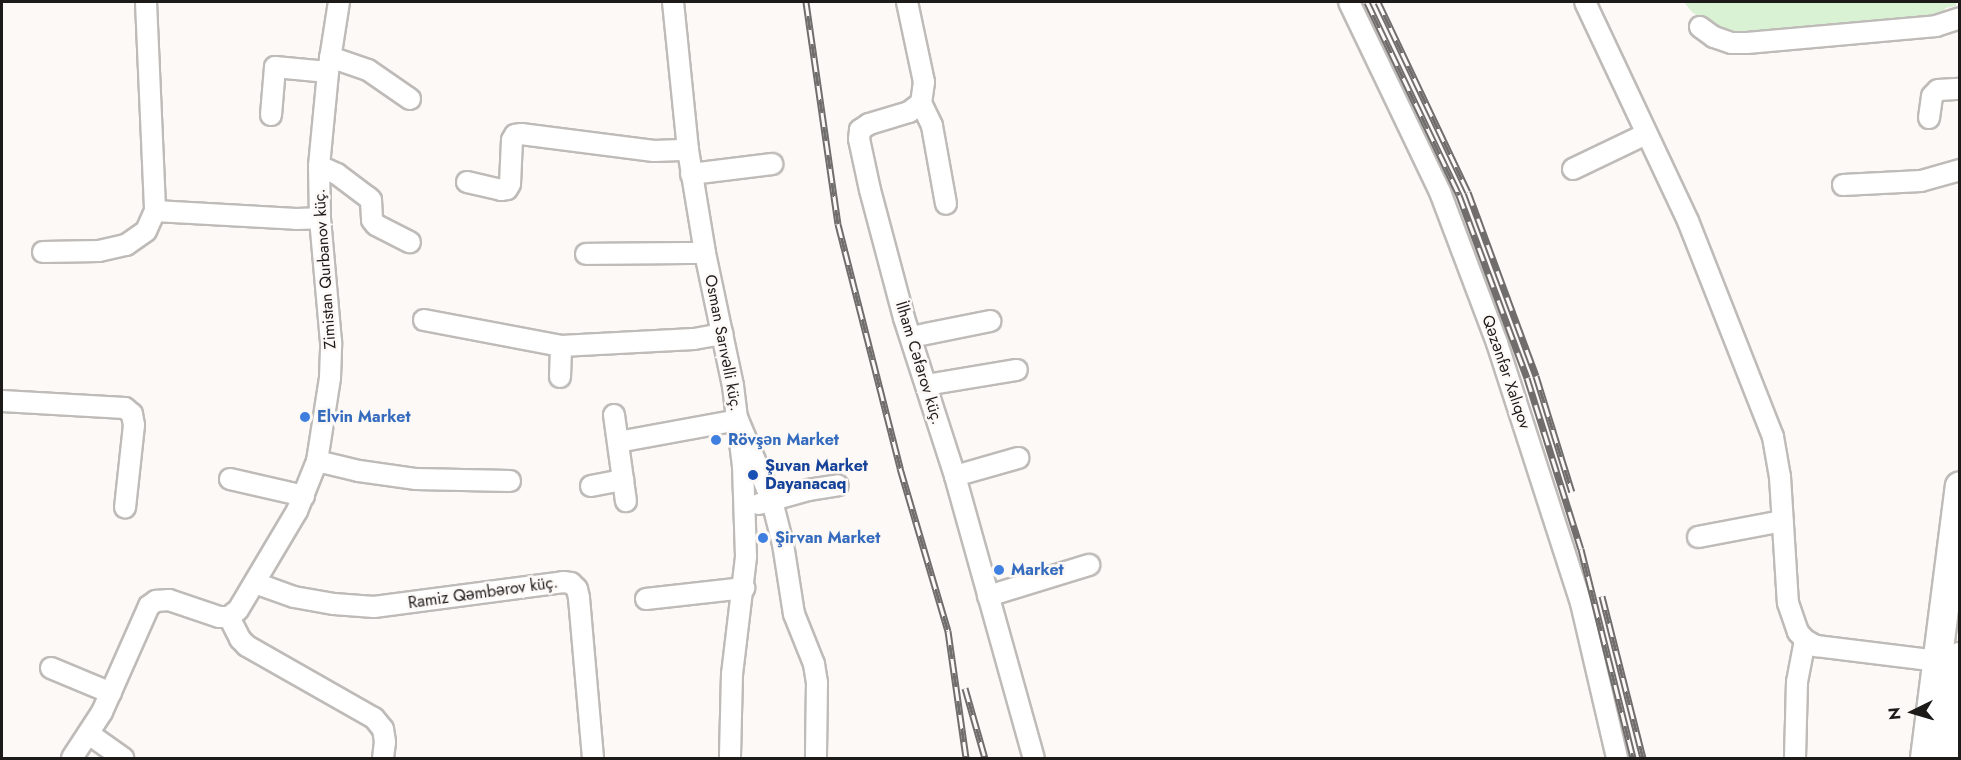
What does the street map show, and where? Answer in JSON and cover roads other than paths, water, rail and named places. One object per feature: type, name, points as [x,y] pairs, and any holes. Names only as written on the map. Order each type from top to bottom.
[{"type":"highway","points":[[1947,759],[1948,659],[1959,486]]},
{"type":"highway","points":[[1925,759],[1948,659]]},
{"type":"street","points":[[43,252],[99,251],[126,245],[146,231],[155,211],[146,2]]},
{"type":"street","name":"Zimistan Qurbanov küç.","points":[[229,617],[238,610],[255,583],[304,496],[317,461],[328,388],[331,342],[320,218],[319,166],[329,65],[339,2]]},
{"type":"street","name":"Osman Sarıvəlli küç.","points":[[673,2],[691,174],[738,420],[745,508],[744,588],[732,674],[730,759]]},
{"type":"street","points":[[907,2],[924,82],[921,103],[932,126],[946,204]]},
{"type":"street","name":"Qəzənfər Xalıqov","points":[[1348,2],[1440,192],[1497,343],[1581,603],[1617,759]]},
{"type":"street","points":[[1585,2],[1688,221],[1773,437],[1780,477],[1788,603],[1798,632],[1805,640],[1816,646],[1841,651],[1948,659]]},
{"type":"street","points":[[1700,27],[1714,37],[1731,43],[1747,43],[1936,26],[1959,18]]},
{"type":"street","points":[[271,116],[275,67],[329,65],[368,70],[410,99]]},
{"type":"street","points":[[1929,118],[1932,96],[1938,90],[1959,89]]},
{"type":"street","name":"İlham Cəfərov küç.","points":[[921,103],[909,112],[869,124],[861,130],[859,139],[870,190],[911,338],[955,476],[1034,759]]},
{"type":"street","points":[[466,182],[501,190],[507,189],[510,184],[512,140],[515,135],[521,134],[654,151],[688,150]]},
{"type":"street","points":[[1573,169],[1646,134]]},
{"type":"street","points":[[691,174],[772,164]]},
{"type":"street","points":[[319,166],[337,174],[368,196],[371,200],[372,220],[376,225],[410,242]]},
{"type":"street","points":[[1843,185],[1921,181],[1959,170]]},
{"type":"street","points":[[155,211],[296,219],[320,218]]},
{"type":"street","points":[[586,254],[705,253]]},
{"type":"street","points":[[424,320],[561,346],[694,339],[723,334]]},
{"type":"street","points":[[911,338],[990,321]]},
{"type":"street","points":[[560,377],[561,346]]},
{"type":"street","points":[[926,386],[1017,370]]},
{"type":"street","points":[[2,401],[125,408],[132,414],[134,425],[125,508]]},
{"type":"street","points":[[614,415],[626,501]]},
{"type":"street","points":[[618,442],[738,420],[772,501],[786,555],[794,614],[814,664],[818,693],[816,759]]},
{"type":"street","points":[[955,476],[1018,458]]},
{"type":"street","points":[[317,461],[358,471],[416,479],[510,481]]},
{"type":"street","points":[[230,479],[304,496]]},
{"type":"street","points":[[591,486],[623,480]]},
{"type":"street","points":[[745,508],[808,490],[838,486]]},
{"type":"street","points":[[1698,537],[1783,521]]},
{"type":"street","points":[[988,596],[1089,565]]},
{"type":"street","name":"Ramiz Qəmbərov küç.","points":[[255,583],[294,597],[334,604],[374,607],[563,582],[571,584],[577,589],[579,598],[593,759]]},
{"type":"street","points":[[646,599],[744,588]]},
{"type":"street","points":[[72,759],[89,734],[111,693],[148,606],[156,601],[169,600],[219,617],[229,617],[240,639],[247,646],[375,717],[383,729],[385,742],[383,759]]},
{"type":"street","points":[[1795,759],[1797,682],[1805,640]]},
{"type":"street","points":[[51,668],[111,693]]},
{"type":"street","points":[[89,734],[123,759]]},
{"type":"railway","points":[[806,2],[838,224],[900,468],[948,631],[966,758]]},
{"type":"railway","points":[[1367,2],[1459,195],[1527,378],[1581,549],[1633,758]]},
{"type":"railway","points":[[1378,2],[1468,192],[1536,376],[1572,492]]},
{"type":"railway","points":[[1602,596],[1643,758]]},
{"type":"railway","points":[[965,688],[985,758]]},
{"type":"place","name":"Elvin Market","points":[[305,417]]},
{"type":"place","name":"Rövşən Market","points":[[716,440]]},
{"type":"place","name":"Şuvan Market Dayanacaq","points":[[753,475]]},
{"type":"place","name":"Şirvan Market","points":[[763,538]]},
{"type":"place","name":"Market","points":[[999,570]]}]
